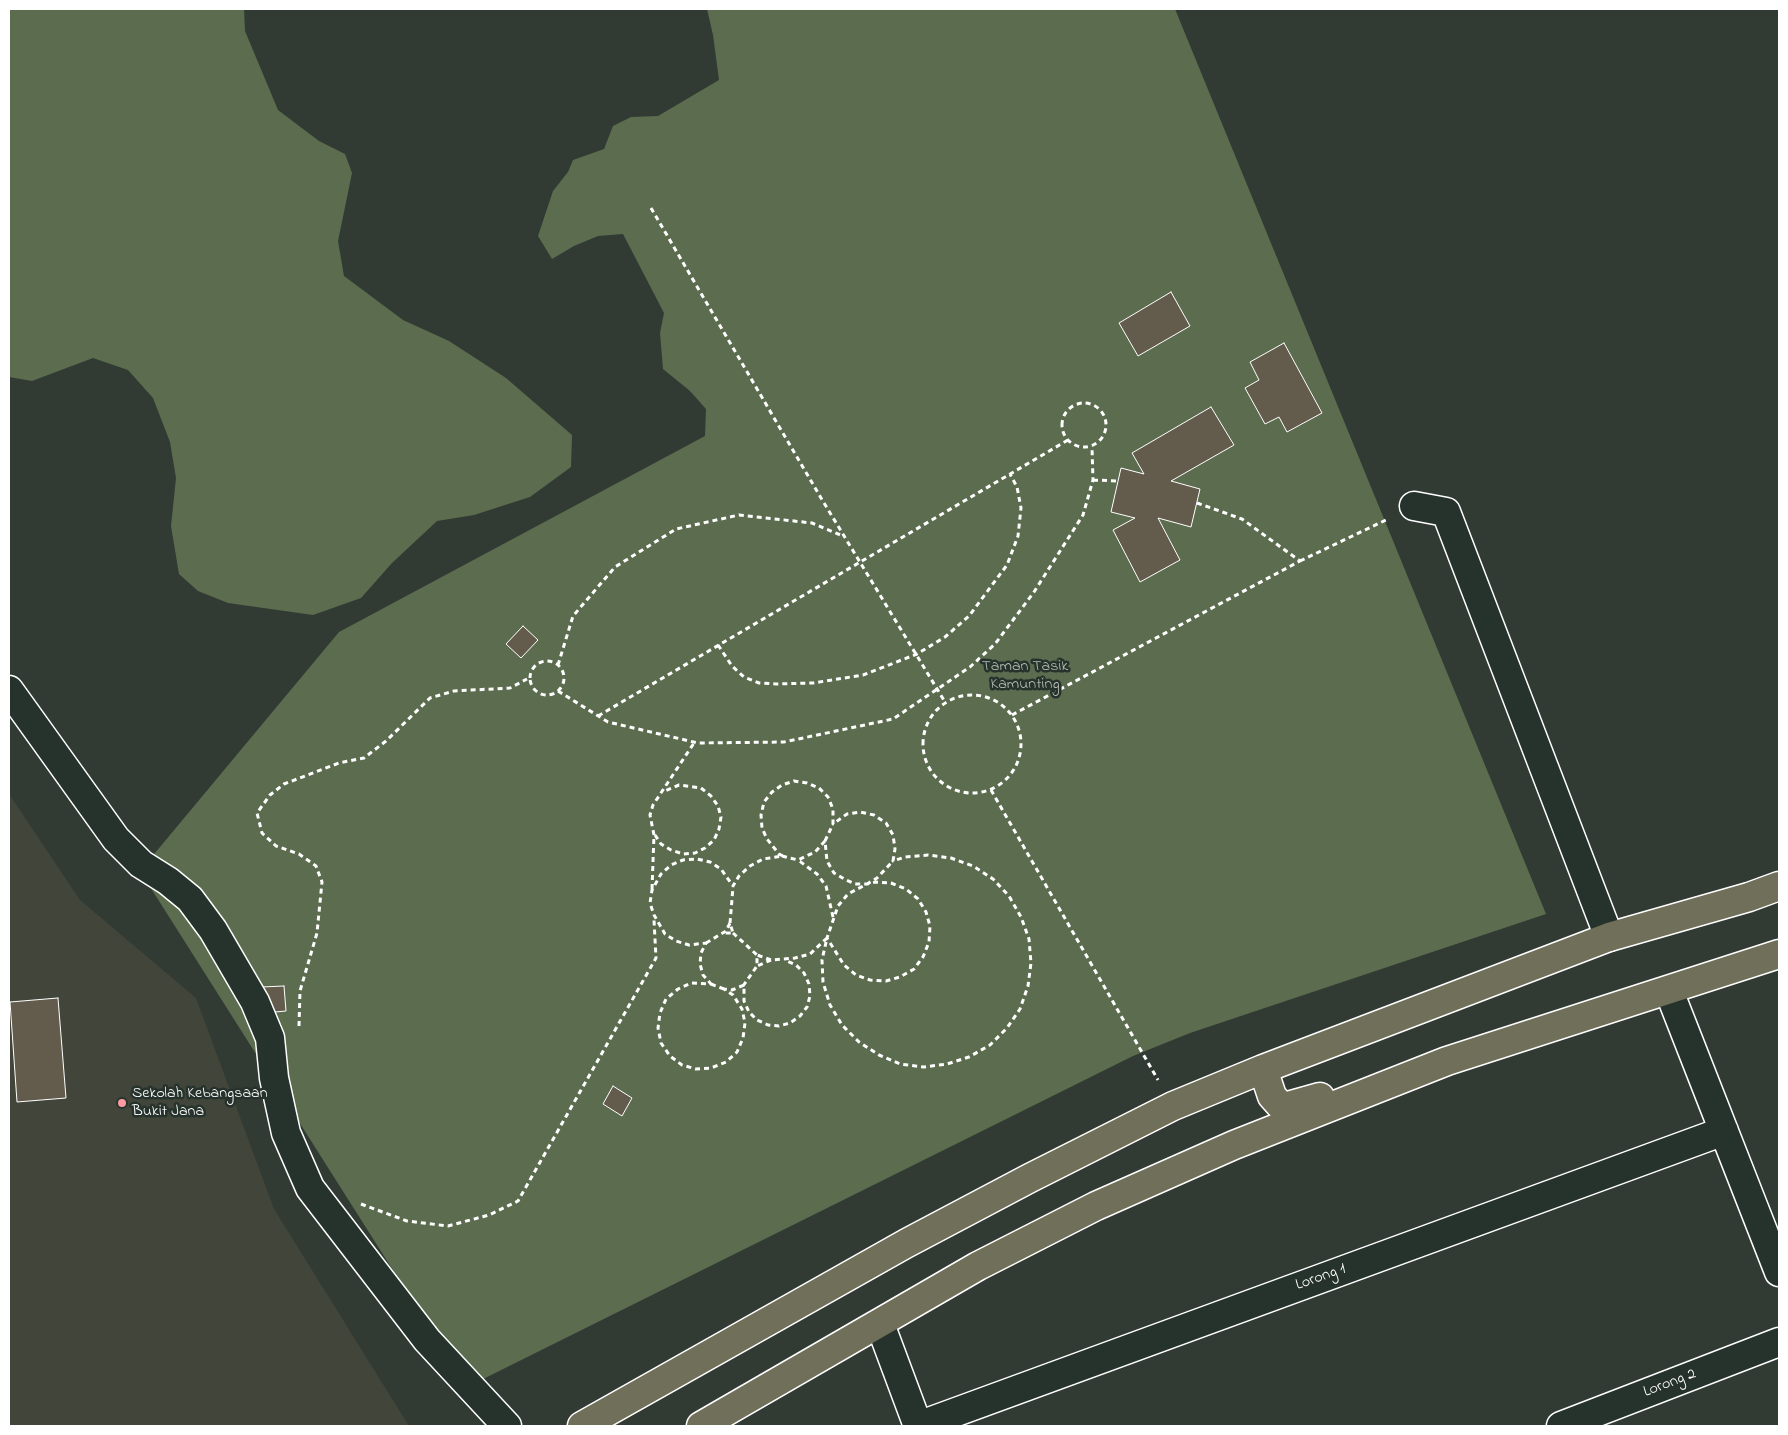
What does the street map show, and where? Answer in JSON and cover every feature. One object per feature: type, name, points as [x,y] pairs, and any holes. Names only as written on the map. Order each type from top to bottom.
[{"type":"main road","points":[[582,1426],[907,1243],[1173,1106],[1263,1068],[1609,937],[1749,897],[1779,886]]},
{"type":"main road","points":[[1263,1068],[1272,1096],[1280,1104],[1288,1106],[1447,1062],[1779,954]]},
{"type":"main road","points":[[701,1426],[978,1266],[1096,1206],[1234,1145],[1447,1062]]},
{"type":"street","points":[[1414,506],[1446,512],[1609,937]]},
{"type":"street","points":[[9,690],[116,839],[141,864],[168,881],[190,899],[212,930],[255,1002],[270,1038],[274,1078],[286,1133],[310,1188],[427,1340],[507,1426]]},
{"type":"street","points":[[1668,991],[1779,1272]]},
{"type":"street","name":"Lorong 1","points":[[918,1426],[1724,1131]]},
{"type":"street","points":[[880,1324],[918,1426]]},
{"type":"street","name":"Lorong 2","points":[[1561,1426],[1779,1342]]},
{"type":"path","points":[[651,208],[844,536],[945,702]]},
{"type":"path","points":[[1087,402],[1097,405],[1104,413],[1107,422],[1106,432],[1100,441],[1092,446],[1082,448],[1068,440],[1062,427],[1063,417],[1069,408],[1077,403],[1087,402]]},
{"type":"path","points":[[598,716],[1068,440]]},
{"type":"path","points":[[558,691],[608,722],[698,743],[784,742],[893,719],[970,667],[995,644],[1029,600],[1083,515],[1093,480],[1092,447]]},
{"type":"path","points":[[718,646],[732,666],[744,677],[759,683],[776,684],[812,683],[863,675],[917,654],[945,637],[969,616],[1007,565],[1018,536],[1022,508],[1017,487],[1010,474]]},
{"type":"path","points":[[1093,480],[1118,481]]},
{"type":"path","points":[[1197,503],[1242,519],[1300,561]]},
{"type":"path","points":[[1012,715],[1300,561],[1414,506]]},
{"type":"path","points":[[558,665],[573,616],[615,567],[676,529],[740,515],[812,523],[844,536]]},
{"type":"path","points":[[542,662],[553,662],[558,665],[564,675],[562,686],[558,691],[548,695],[538,692],[530,678],[534,668],[542,662]]},
{"type":"path","points":[[299,1028],[300,991],[317,933],[322,882],[316,866],[299,854],[276,846],[262,833],[257,813],[270,795],[284,784],[338,763],[364,758],[386,741],[430,698],[454,690],[510,688],[527,679]]},
{"type":"path","points":[[976,694],[992,699],[1006,708],[1012,715],[1021,737],[1020,753],[1015,769],[1005,782],[991,790],[975,794],[959,792],[943,785],[932,774],[924,759],[922,743],[925,727],[933,713],[945,702],[960,696],[976,694]]},
{"type":"path","points":[[355,1196],[360,1204],[407,1221],[448,1226],[489,1215],[518,1201],[656,958],[656,928],[650,903],[654,835],[650,815],[653,805],[694,743]]},
{"type":"path","points":[[782,856],[767,839],[762,828],[761,815],[764,802],[782,784],[794,781],[807,783],[819,788],[828,797],[833,809],[833,824],[826,842],[826,861],[834,873],[846,880],[867,884],[891,883],[906,889],[918,898],[926,912],[930,926],[929,942],[923,957],[914,969],[900,977],[886,981],[870,980],[856,974],[844,965],[828,938]]},
{"type":"path","points":[[654,835],[661,844],[671,850],[683,854],[694,853],[710,844],[719,829],[721,817],[718,806],[702,788],[678,785],[664,791]]},
{"type":"path","points":[[991,790],[1173,1106]]},
{"type":"path","points":[[833,824],[847,814],[860,812],[874,815],[886,823],[893,835],[895,849],[893,861]]},
{"type":"path","points":[[798,860],[815,852],[826,842]]},
{"type":"path","points":[[928,855],[951,858],[973,866],[993,880],[1009,896],[1021,917],[1026,932],[1031,963],[1028,986],[1007,1028],[983,1049],[969,1057],[947,1064],[924,1066],[900,1064],[879,1055],[859,1042],[842,1025],[830,1005],[823,982],[822,960],[838,906],[848,894],[877,878],[893,861],[904,857],[928,855]]},
{"type":"path","points":[[828,938],[810,954],[785,960],[771,960],[757,955],[733,933],[730,923],[732,886],[750,866],[763,859],[782,856],[798,860],[817,874],[826,886],[833,918]]},
{"type":"path","points":[[730,923],[722,933],[706,943],[689,945],[676,941],[664,934],[654,916],[650,903],[652,890],[661,874],[671,865],[684,860],[697,859],[710,862],[721,869],[732,886]]},
{"type":"path","points":[[722,933],[733,933]]},
{"type":"path","points":[[706,943],[701,953],[700,964],[704,975],[711,984]]},
{"type":"path","points":[[757,955],[757,966]]},
{"type":"path","points":[[724,989],[733,996],[742,1008],[745,1024],[743,1038],[736,1052],[726,1062],[712,1068],[696,1069],[682,1065],[670,1056],[662,1043],[658,1028],[660,1013],[666,1000],[678,989],[692,983],[711,984],[732,990],[743,986],[757,966],[771,960]]},
{"type":"path","points":[[743,986],[744,1001],[749,1012],[757,1020],[768,1025],[779,1026],[790,1023],[800,1016],[807,1007],[810,996],[809,984],[804,973],[796,965],[785,960]]},
{"type":"shaded area","name":"Sekolah Kebangsaan Bukit Jana","points":[[9,794],[80,900],[196,998],[274,1209],[409,1426],[9,1426]]},
{"type":"green space","points":[[9,9],[244,9],[245,31],[278,110],[319,141],[345,154],[352,173],[338,241],[344,276],[403,320],[449,341],[506,378],[572,435],[571,467],[530,497],[474,515],[437,521],[392,563],[361,598],[313,615],[228,603],[198,591],[179,574],[171,526],[176,478],[170,442],[153,398],[128,370],[93,358],[32,381],[9,377]]},
{"type":"green space","name":"Taman Tasik Kamunting","points":[[707,9],[1175,9],[1546,914],[1190,1033],[1133,1056],[467,1387],[140,871],[339,632],[705,436],[706,409],[690,391],[663,369],[660,333],[664,313],[623,234],[598,236],[574,246],[552,259],[538,236],[553,191],[568,172],[573,160],[604,149],[613,126],[631,117],[658,116],[719,80],[713,35]]},
{"type":"building","points":[[1171,292],[1190,326],[1138,356],[1119,323]]},
{"type":"building","points":[[1284,343],[1322,413],[1287,432],[1279,417],[1265,424],[1245,388],[1259,380],[1250,362]]},
{"type":"building","points":[[1211,407],[1234,445],[1171,481],[1200,489],[1191,527],[1158,518],[1180,560],[1140,582],[1113,530],[1135,518],[1111,512],[1121,468],[1144,474],[1132,453]]},
{"type":"building","points":[[523,626],[538,640],[521,658],[506,644]]},
{"type":"building","points":[[284,986],[286,1011],[264,1013],[262,987]]},
{"type":"building","points":[[58,998],[66,1098],[17,1102],[10,1002]]},
{"type":"building","points":[[613,1086],[632,1098],[622,1116],[603,1104]]},
{"type":"place","name":"Sekolah Kebangsaan Bukit Jana","points":[[122,1103]]}]
